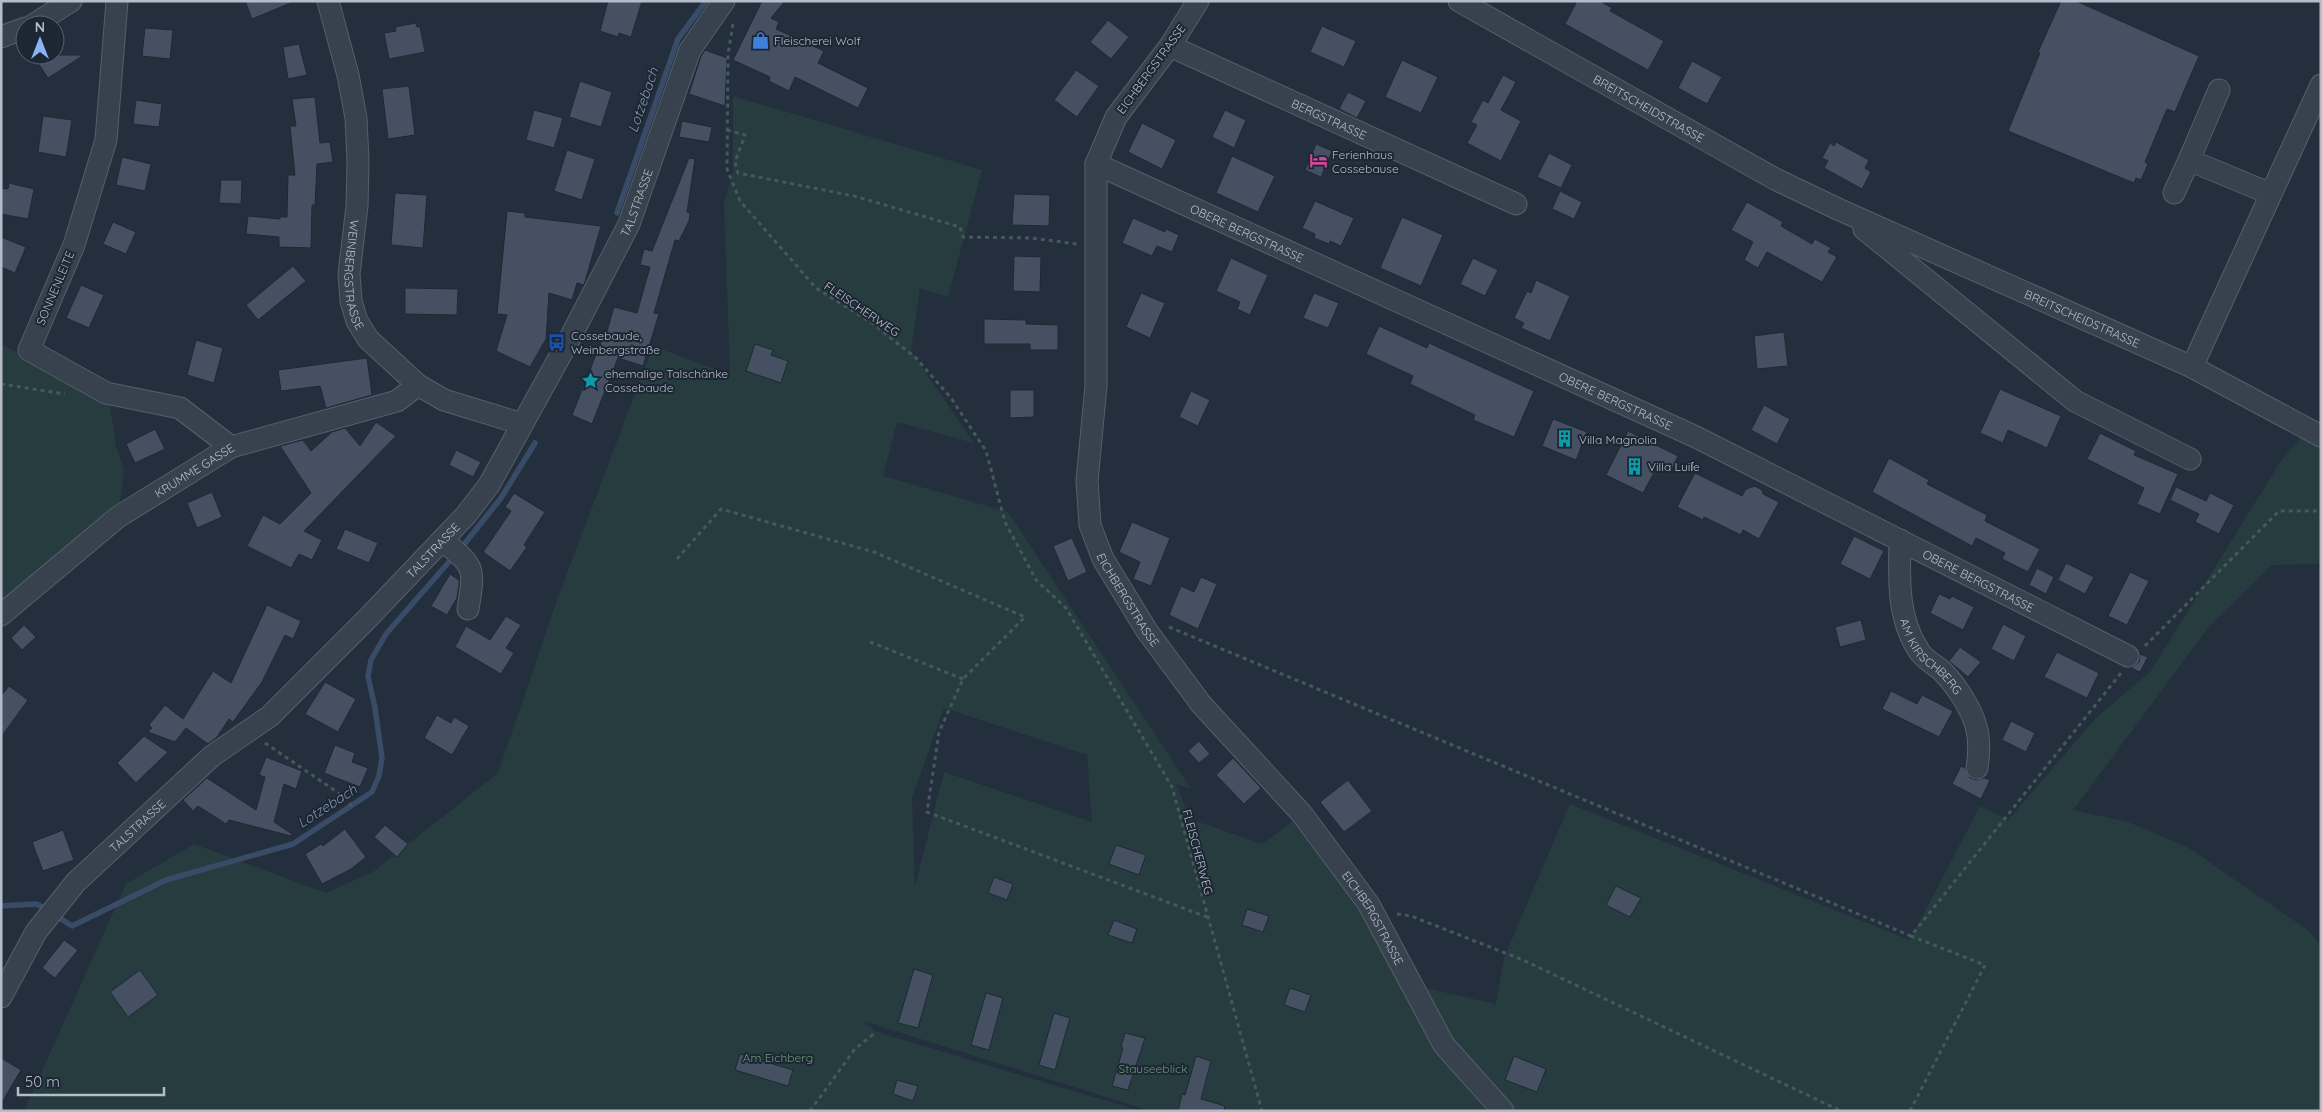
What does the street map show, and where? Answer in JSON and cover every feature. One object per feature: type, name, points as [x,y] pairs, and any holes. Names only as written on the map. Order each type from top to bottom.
[{"type":"street","points":[[49,15],[71,1]]},
{"type":"street","name":"SONNENLEITE","points":[[117,1],[106,140],[74,245],[29,350],[106,393],[180,408],[231,446]]},
{"type":"street","name":"WEINBERGSTRASSE","points":[[328,1],[344,58],[356,118],[358,188],[349,274],[351,301],[357,321],[368,339],[418,385],[444,400],[522,424]]},
{"type":"street","name":"EICHBERGSTRASSE","points":[[1198,1],[1170,46],[1116,117],[1096,164],[1096,386],[1087,481],[1090,525],[1103,559],[1141,623],[1201,704],[1302,814],[1374,912],[1444,1045],[1503,1111]]},
{"type":"street","name":"BREITSCHEIDSTRASSE","points":[[1460,1],[1775,179],[1840,210],[2192,367],[2321,436]]},
{"type":"street","name":"TALSTRASSE","points":[[1,997],[36,932],[76,882],[212,756],[270,716],[445,542],[489,485],[570,338],[629,224],[690,50],[729,10]]},
{"type":"street","points":[[1,37],[15,32]]},
{"type":"street","name":"BERGSTRASSE","points":[[1170,46],[1516,204]]},
{"type":"street","points":[[2192,367],[2321,86]]},
{"type":"street","points":[[2174,193],[2219,90]]},
{"type":"street","points":[[2189,160],[2271,194]]},
{"type":"street","name":"OBERE BERGSTRASSE","points":[[1096,164],[1696,438],[2128,656]]},
{"type":"street","name":"BREITSCHEIDSTRASSE","points":[[1840,210],[2075,401],[2190,459]]},
{"type":"street","name":"KRUMME GASSE","points":[[1,615],[118,517],[231,446],[397,402],[418,385]]},
{"type":"street","name":"AM KIRSCHBERG","points":[[1900,540],[1898,587],[1906,623],[1920,652],[1944,673],[1962,697],[1976,726],[1979,751],[1977,768]]},
{"type":"street","points":[[445,542],[463,557],[471,568],[473,580],[468,609]]},
{"type":"path","name":"FLEISCHERWEG","points":[[729,10],[727,169],[740,201],[816,288],[872,323],[916,358],[951,398],[986,451],[1006,522],[1036,580],[1066,608],[1072,617],[1172,787],[1262,1111]]},
{"type":"path","points":[[728,130],[745,135],[736,162],[738,173],[854,196],[960,227],[963,237],[1031,238],[1096,247]]},
{"type":"path","points":[[1,384],[66,394]]},
{"type":"path","points":[[677,559],[721,508],[874,552],[1025,617],[963,679],[939,732],[927,812],[1207,917]]},
{"type":"path","points":[[1911,936],[2125,668],[2133,645],[2143,647],[2279,511],[2321,511]]},
{"type":"path","points":[[1141,623],[1159,622],[1984,965],[1910,1111]]},
{"type":"path","points":[[870,642],[963,679]]},
{"type":"path","points":[[248,731],[346,798],[352,807]]},
{"type":"path","points":[[1374,912],[1411,916],[1523,960],[1841,1111]]},
{"type":"path","points":[[810,1111],[855,1048],[876,1032]]},
{"type":"green space","points":[[733,96],[982,170],[948,297],[920,288],[911,351],[974,443],[897,422],[883,476],[1008,512],[1191,789],[1176,784],[1190,819],[1262,844],[1294,820],[1358,901],[1430,1041],[1486,1111],[1151,1111],[863,1021],[877,1032],[1140,1111],[24,1111],[126,884],[194,844],[326,893],[373,872],[498,773],[557,600],[653,346],[730,375],[724,203],[733,171]],"holes":[[[944,708],[1087,755],[1092,822],[944,772],[915,887],[912,798]]]},
{"type":"green space","points":[[1,344],[109,399],[116,446],[124,470],[118,517],[1,615]]},
{"type":"green space","points":[[2307,429],[2321,436],[2321,564],[2272,565],[2209,627],[2073,810],[2128,822],[2189,848],[2309,931],[2321,946],[2321,1111],[1516,1111],[1454,1040],[1425,988],[1496,1004],[1504,958],[1570,804],[1910,940],[1980,806],[2008,820],[2097,717],[2150,672],[2279,464]]},
{"type":"building","points":[[245,1],[293,1],[293,2],[252,19]]},
{"type":"building","points":[[608,1],[642,1],[631,37],[619,33],[618,37],[600,31]]},
{"type":"building","points":[[762,1],[785,1],[771,18],[779,22],[776,29],[824,51],[818,63],[868,88],[858,108],[795,77],[789,91],[769,81],[770,77],[733,60]]},
{"type":"building","points":[[1577,1],[1600,1],[1612,8],[1610,11],[1664,41],[1648,70],[1565,24]]},
{"type":"building","points":[[2061,1],[2076,1],[2199,56],[2175,112],[2167,109],[2145,162],[2148,164],[2141,180],[2136,178],[2134,183],[2008,131],[2040,53],[2038,52]]},
{"type":"building","points":[[1108,20],[1129,37],[1111,59],[1090,42]]},
{"type":"building","points":[[416,23],[417,27],[420,27],[425,52],[389,59],[384,33],[396,31],[395,27]]},
{"type":"building","points":[[1322,26],[1356,41],[1344,67],[1310,52]]},
{"type":"building","points":[[145,28],[173,30],[170,59],[142,56]]},
{"type":"building","points":[[299,44],[307,75],[288,79],[283,47]]},
{"type":"building","points":[[705,50],[727,58],[725,106],[689,94],[701,56]]},
{"type":"building","points":[[65,55],[84,55],[48,78],[40,65],[65,65]]},
{"type":"building","points":[[1402,60],[1438,77],[1421,113],[1385,97]]},
{"type":"building","points":[[1692,61],[1722,77],[1707,104],[1678,88]]},
{"type":"building","points":[[1076,70],[1099,86],[1077,117],[1054,100]]},
{"type":"building","points":[[1503,75],[1516,82],[1501,110],[1521,121],[1501,161],[1467,143],[1477,125],[1471,122],[1483,100],[1488,103]]},
{"type":"building","points":[[580,81],[612,92],[601,127],[569,117]]},
{"type":"building","points":[[409,86],[415,135],[388,139],[382,89]]},
{"type":"building","points":[[1348,92],[1366,101],[1357,118],[1339,109]]},
{"type":"building","points":[[315,97],[320,143],[330,142],[333,162],[317,164],[315,205],[312,205],[311,248],[279,247],[279,237],[246,234],[248,216],[280,219],[280,217],[287,217],[288,175],[295,175],[290,126],[296,126],[292,99]]},
{"type":"building","points":[[136,100],[162,104],[159,127],[133,124]]},
{"type":"building","points":[[534,110],[563,118],[554,148],[526,140]]},
{"type":"building","points":[[1225,110],[1246,120],[1234,148],[1212,137]]},
{"type":"building","points":[[43,116],[72,120],[66,157],[38,152]]},
{"type":"building","points":[[682,121],[712,127],[709,142],[679,137]]},
{"type":"building","points":[[1142,123],[1176,140],[1162,169],[1128,152]]},
{"type":"building","points":[[1836,142],[1869,160],[1865,168],[1871,172],[1862,189],[1824,168],[1828,161],[1822,158],[1830,143],[1834,146]]},
{"type":"building","name":"Ferienhaus Cossebause","points":[[1316,144],[1332,151],[1321,177],[1305,170]]},
{"type":"building","points":[[567,150],[595,159],[582,200],[554,191]]},
{"type":"building","points":[[1549,153],[1572,165],[1561,188],[1537,177]]},
{"type":"building","points":[[1232,156],[1275,176],[1258,212],[1216,193]]},
{"type":"building","points":[[122,157],[151,164],[145,191],[116,185]]},
{"type":"building","points":[[689,158],[695,159],[687,212],[690,213],[689,221],[679,241],[675,240],[654,313],[659,314],[643,366],[618,358],[592,424],[572,415],[603,337],[605,338],[614,307],[637,313],[650,267],[640,265],[644,249],[652,251]]},
{"type":"building","points":[[221,180],[242,180],[241,204],[219,203]]},
{"type":"building","points":[[9,183],[34,189],[28,219],[1,214],[1,188],[8,189]]},
{"type":"building","points":[[1560,191],[1582,202],[1574,219],[1552,209]]},
{"type":"building","points":[[395,193],[427,195],[423,248],[391,245]]},
{"type":"building","points":[[1014,194],[1050,195],[1049,226],[1012,225]]},
{"type":"building","points":[[1315,201],[1354,218],[1341,246],[1330,241],[1329,244],[1314,238],[1315,234],[1302,228]]},
{"type":"building","points":[[1747,202],[1783,222],[1781,226],[1812,244],[1815,239],[1831,248],[1828,252],[1837,257],[1822,282],[1767,252],[1758,268],[1744,260],[1753,242],[1731,230]]},
{"type":"building","points":[[507,211],[525,213],[525,217],[601,226],[584,285],[577,283],[572,300],[549,293],[546,339],[530,367],[496,351],[507,315],[497,314]]},
{"type":"building","points":[[1402,217],[1443,235],[1421,286],[1380,268]]},
{"type":"building","points":[[1133,218],[1165,232],[1166,229],[1179,235],[1172,252],[1157,246],[1152,256],[1122,243]]},
{"type":"building","points":[[113,222],[136,232],[126,254],[103,244]]},
{"type":"building","points":[[1,237],[26,247],[15,273],[1,267]]},
{"type":"building","points":[[1014,256],[1041,257],[1040,292],[1013,291]]},
{"type":"building","points":[[1231,258],[1268,275],[1250,315],[1237,309],[1240,302],[1216,291]]},
{"type":"building","points":[[1473,258],[1498,270],[1485,296],[1460,284]]},
{"type":"building","points":[[293,266],[306,281],[258,320],[246,305]]},
{"type":"building","points":[[1536,280],[1570,296],[1550,341],[1521,328],[1524,323],[1514,318],[1527,291],[1531,293]]},
{"type":"building","points":[[81,285],[104,295],[89,328],[66,318]]},
{"type":"building","points":[[405,288],[458,289],[457,315],[405,314]]},
{"type":"building","points":[[1141,293],[1165,303],[1150,338],[1126,327]]},
{"type":"building","points":[[1314,293],[1339,303],[1328,328],[1303,318]]},
{"type":"building","points":[[984,319],[1026,320],[1026,324],[1058,325],[1058,350],[1030,350],[1030,344],[984,344]]},
{"type":"building","points":[[1379,326],[1427,348],[1429,343],[1534,391],[1514,437],[1473,420],[1475,415],[1410,384],[1413,376],[1366,354]]},
{"type":"building","points":[[1784,332],[1788,366],[1757,369],[1754,336]]},
{"type":"building","points":[[196,340],[223,348],[214,383],[187,375]]},
{"type":"building","points":[[755,344],[773,350],[771,355],[788,361],[781,383],[746,371]]},
{"type":"building","points":[[367,358],[372,395],[326,408],[320,386],[281,391],[278,370]]},
{"type":"building","points":[[2000,389],[2061,416],[2047,448],[2008,430],[2003,443],[1980,433]]},
{"type":"building","points":[[1010,390],[1034,390],[1034,417],[1010,418]]},
{"type":"building","points":[[1191,391],[1210,400],[1198,426],[1179,417]]},
{"type":"building","points":[[1764,405],[1790,419],[1777,444],[1751,430]]},
{"type":"building","name":"Villa Magnolia","points":[[1553,419],[1587,432],[1576,460],[1542,446]]},
{"type":"building","points":[[376,422],[396,436],[304,531],[322,540],[312,560],[299,554],[291,568],[247,546],[263,515],[280,524],[311,493],[280,446],[303,440],[311,451],[332,432],[345,428],[360,446]]},
{"type":"building","points":[[155,429],[165,449],[135,463],[126,444]]},
{"type":"building","name":"Villa Luiſe","points":[[1628,431],[1678,456],[1670,474],[1656,469],[1643,493],[1606,475]]},
{"type":"building","points":[[2100,433],[2136,451],[2134,455],[2178,474],[2160,514],[2137,504],[2144,488],[2087,459]]},
{"type":"building","points":[[456,450],[481,462],[473,477],[449,465]]},
{"type":"building","points":[[1889,458],[1929,480],[1927,484],[1987,515],[1985,521],[2040,549],[2028,572],[2002,559],[2005,553],[1976,538],[1972,546],[1872,492]]},
{"type":"building","points":[[1695,473],[1742,496],[1746,489],[1755,486],[1762,490],[1763,494],[1779,502],[1759,539],[1743,530],[1741,535],[1704,517],[1703,520],[1677,507]]},
{"type":"building","points":[[2176,487],[2206,501],[2210,493],[2234,505],[2219,534],[2195,522],[2199,514],[2170,500]]},
{"type":"building","points":[[212,492],[222,517],[197,528],[187,503]]},
{"type":"building","points":[[514,493],[545,512],[524,545],[527,547],[510,571],[483,552],[511,511],[505,507]]},
{"type":"building","points":[[1132,522],[1170,538],[1151,586],[1133,579],[1140,562],[1119,552]]},
{"type":"building","points":[[345,529],[378,543],[369,563],[336,549]]},
{"type":"building","points":[[1854,536],[1884,551],[1870,579],[1840,564]]},
{"type":"building","points":[[1072,538],[1087,572],[1068,581],[1053,546]]},
{"type":"building","points":[[2066,563],[2094,577],[2085,594],[2058,580]]},
{"type":"building","points":[[2037,568],[2054,577],[2046,594],[2029,585]]},
{"type":"building","points":[[2130,572],[2149,581],[2127,625],[2108,616]]},
{"type":"building","points":[[450,574],[459,580],[459,584],[457,598],[447,615],[431,606]]},
{"type":"building","points":[[1201,577],[1217,584],[1198,629],[1169,615],[1181,586],[1194,592]]},
{"type":"building","points":[[1939,594],[1950,599],[1952,596],[1974,607],[1963,630],[1930,613]]},
{"type":"building","points":[[267,605],[301,621],[293,639],[285,635],[262,682],[233,722],[229,719],[217,737],[208,744],[186,728],[175,742],[148,732],[152,728],[149,725],[165,705],[183,719],[213,671],[231,683]]},
{"type":"building","points":[[506,616],[521,625],[506,648],[514,653],[501,674],[455,647],[466,626],[490,640]]},
{"type":"building","points":[[1861,620],[1866,640],[1840,647],[1835,627]]},
{"type":"building","points":[[2003,624],[2026,636],[2014,661],[1991,649]]},
{"type":"building","points":[[24,625],[36,637],[22,650],[11,638]]},
{"type":"building","points":[[1960,647],[1981,662],[1968,677],[1949,661]]},
{"type":"building","points":[[2057,652],[2099,673],[2087,698],[2044,677]]},
{"type":"building","points":[[2140,654],[2148,657],[2140,672],[2131,668],[2139,662]]},
{"type":"building","points":[[325,682],[356,699],[338,732],[305,714]]},
{"type":"building","points":[[9,686],[28,700],[1,737],[1,696]]},
{"type":"building","points":[[1891,691],[1917,704],[1922,695],[1953,711],[1939,737],[1882,709]]},
{"type":"building","points":[[437,715],[451,723],[454,717],[469,726],[452,755],[424,738]]},
{"type":"building","points":[[2011,721],[2035,733],[2026,752],[2002,740]]},
{"type":"building","points":[[144,736],[168,752],[136,783],[117,763]]},
{"type":"building","points":[[1199,741],[1210,754],[1199,763],[1188,751]]},
{"type":"building","points":[[335,745],[355,753],[352,762],[368,768],[360,787],[324,773]]},
{"type":"building","points":[[266,757],[302,771],[296,789],[284,784],[274,822],[292,834],[291,836],[229,820],[226,824],[198,806],[193,811],[183,800],[207,778],[256,810],[265,777],[259,775]]},
{"type":"building","points":[[1233,758],[1261,788],[1244,804],[1216,775]]},
{"type":"building","points":[[1961,766],[1965,768],[1970,778],[1990,780],[1981,799],[1952,784]]},
{"type":"building","points":[[1348,780],[1372,811],[1344,832],[1320,802]]},
{"type":"building","points":[[385,825],[408,844],[397,857],[374,837]]},
{"type":"building","points":[[345,829],[366,857],[351,869],[322,884],[305,854],[321,844],[323,846]]},
{"type":"building","points":[[63,830],[74,860],[43,871],[32,842]]},
{"type":"building","points":[[1116,845],[1146,855],[1139,875],[1109,864]]},
{"type":"building","points":[[994,877],[1013,884],[1007,900],[988,893]]},
{"type":"building","points":[[1616,886],[1641,898],[1630,917],[1606,905]]},
{"type":"building","points":[[1247,909],[1269,916],[1263,932],[1242,925]]},
{"type":"building","points":[[1114,920],[1137,929],[1132,943],[1108,935]]},
{"type":"building","points":[[64,940],[78,950],[55,978],[42,968]]},
{"type":"building","points":[[914,969],[933,975],[918,1028],[898,1023]]},
{"type":"building","points":[[140,970],[158,995],[128,1017],[110,992]]},
{"type":"building","points":[[1290,988],[1311,995],[1305,1012],[1284,1005]]},
{"type":"building","points":[[986,993],[1003,998],[989,1050],[971,1045]]},
{"type":"building","points":[[1054,1013],[1070,1018],[1055,1070],[1039,1065]]},
{"type":"building","points":[[1125,1033],[1145,1038],[1128,1090],[1112,1086],[1123,1048],[1121,1047]]},
{"type":"building","points":[[740,1054],[793,1070],[788,1086],[735,1070]]},
{"type":"building","points":[[1196,1056],[1211,1061],[1201,1099],[1225,1106],[1224,1111],[1178,1111],[1182,1094],[1185,1095]]},
{"type":"building","points":[[1514,1056],[1546,1069],[1537,1092],[1505,1080]]},
{"type":"building","points":[[1,1058],[21,1070],[1,1104]]},
{"type":"building","points":[[897,1080],[918,1086],[913,1101],[893,1094]]},
{"type":"waterway","name":"Lotzebach","points":[[617,213],[678,39],[706,1]]},
{"type":"waterway","name":"Lotzebach","points":[[55,915],[72,926],[166,880],[293,844],[372,792],[379,776],[382,758],[375,708],[368,676],[371,660],[386,634],[462,547],[501,498],[535,443]]},
{"type":"waterway","name":"Lotzebach","points":[[1,906],[37,904],[47,910]]},
{"type":"place","name":"Fleischerei Wolf","points":[[760,40]]},
{"type":"place","name":"Ferienhaus Cossebause","points":[[1318,161]]},
{"type":"place","name":"Cossebaude, Weinbergstraße","points":[[557,342]]},
{"type":"place","name":"ehemalige Talschänke Cossebaude","points":[[591,380]]},
{"type":"place","name":"Villa Magnolia","points":[[1565,439]]},
{"type":"place","name":"Villa Luiſe","points":[[1634,466]]},
{"type":"park label","name":"Am Eichberg","points":[[778,1057]]},
{"type":"park label","name":"Stauseeblick","points":[[1153,1068]]}]
